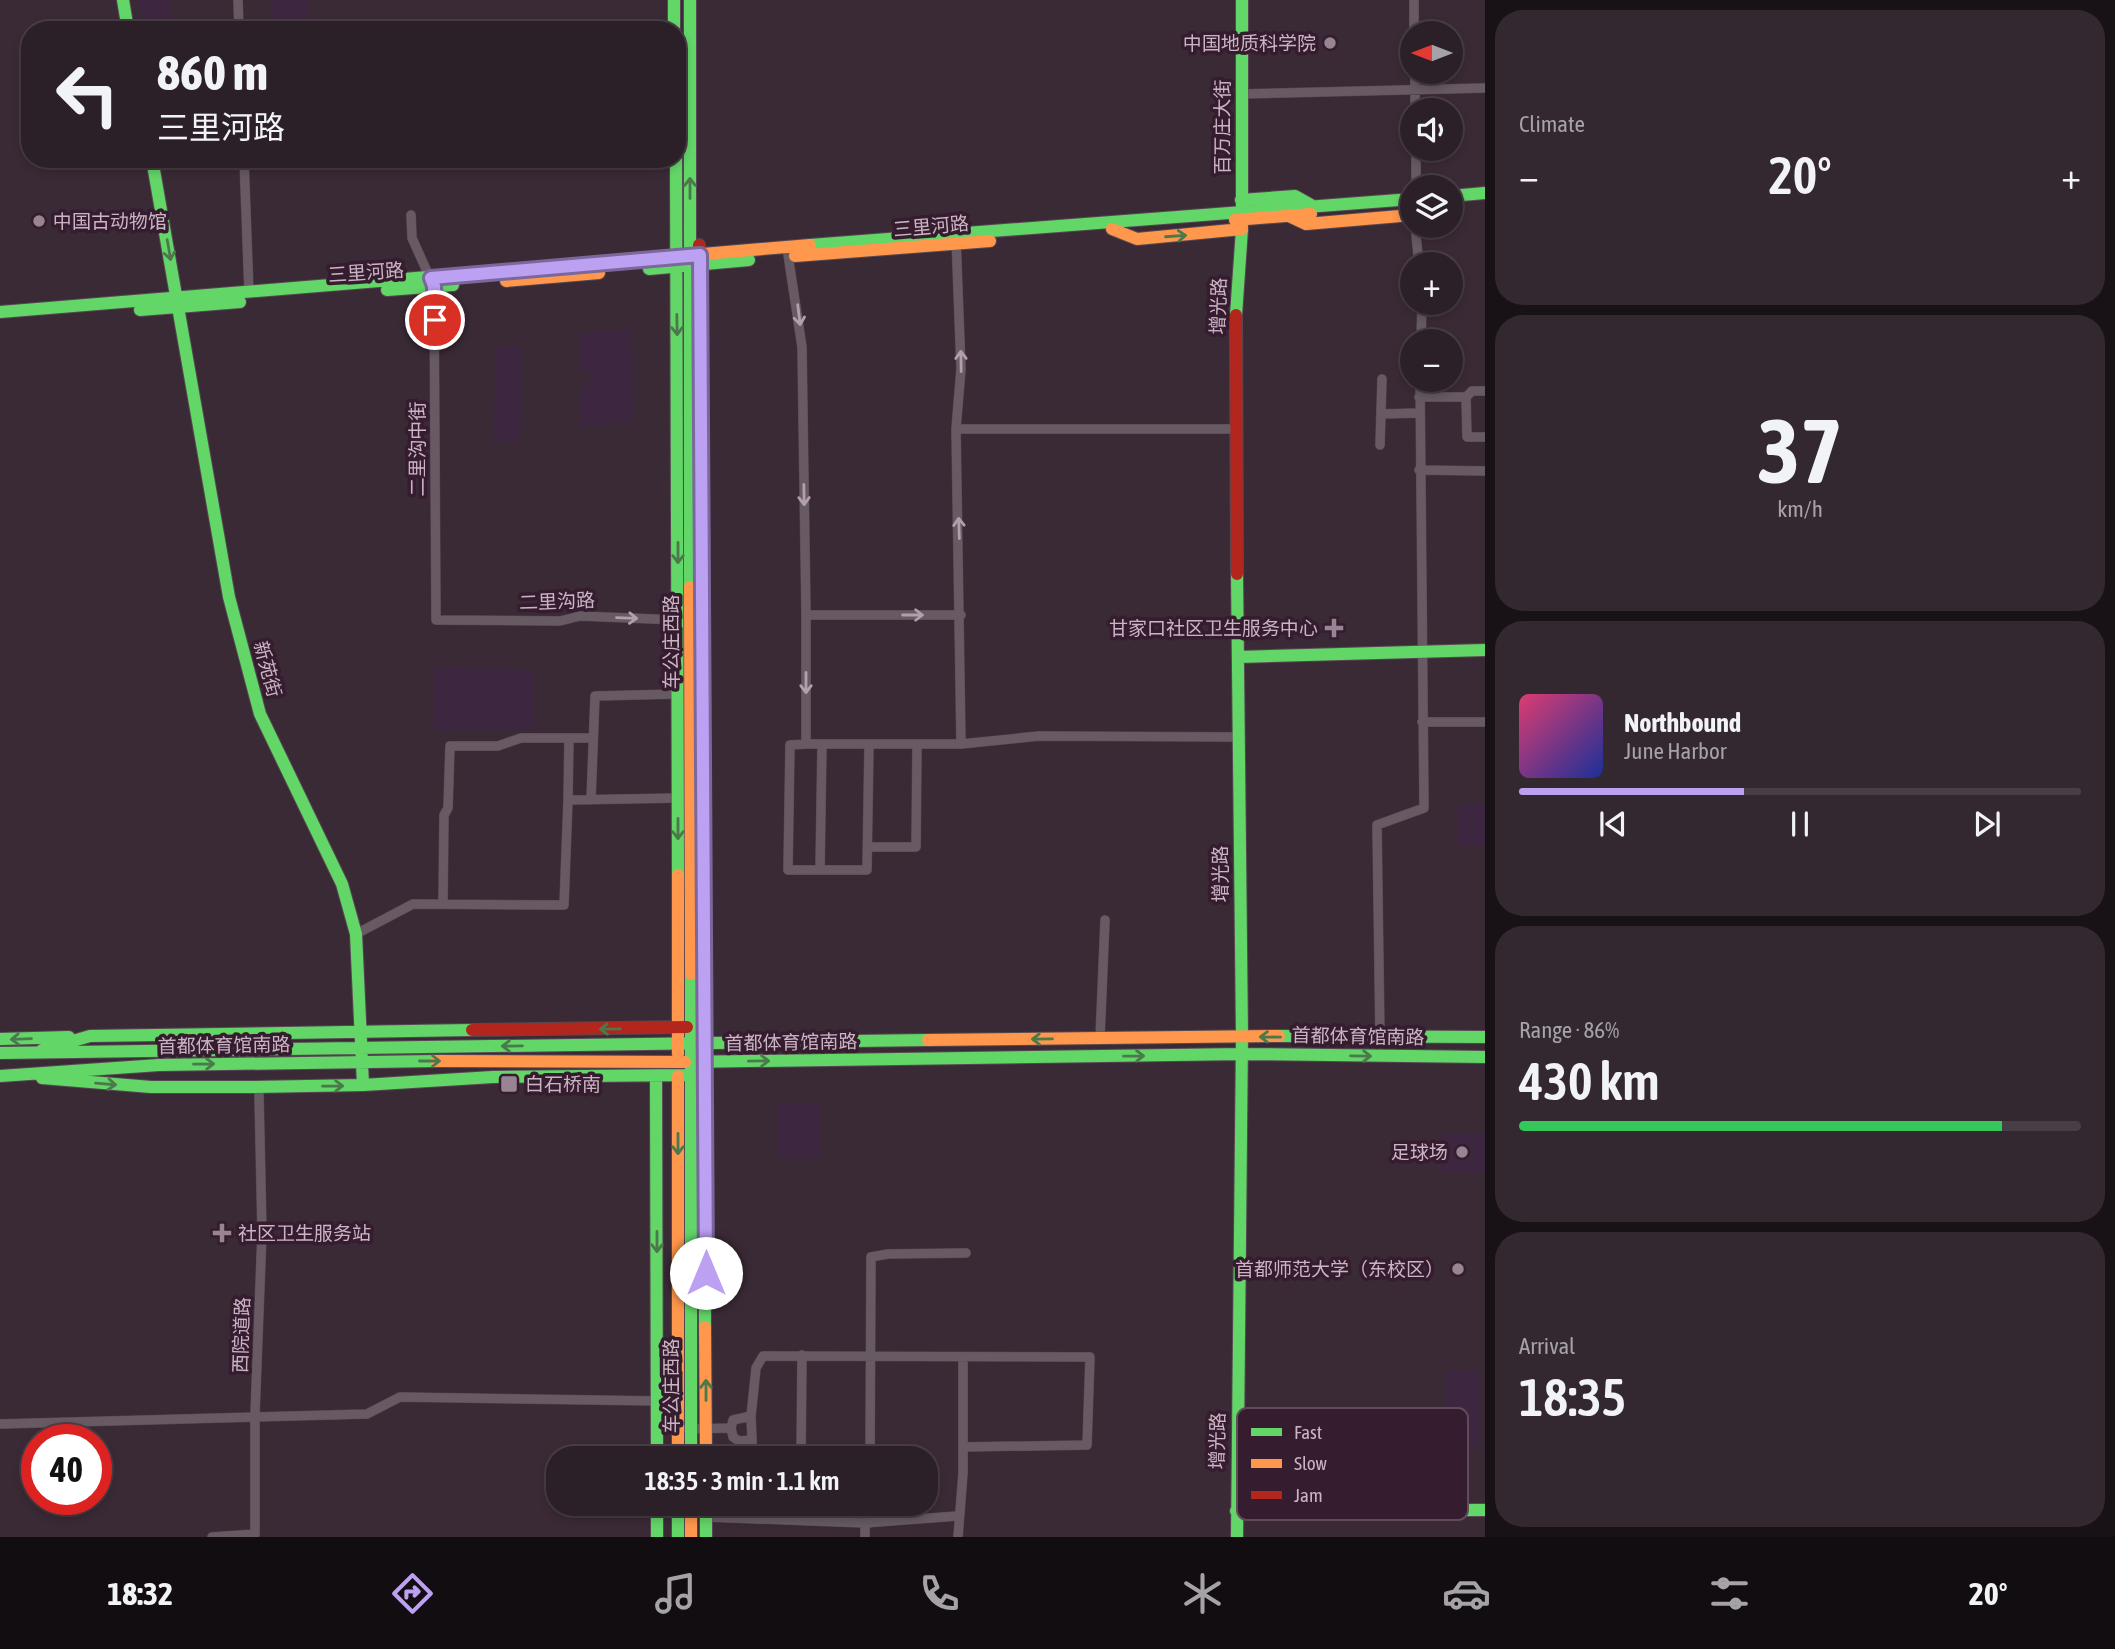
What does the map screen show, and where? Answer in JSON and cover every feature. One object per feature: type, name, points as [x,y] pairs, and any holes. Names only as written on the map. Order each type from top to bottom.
[{"type":"main road","points":[[123,0],[126,21]]},
{"type":"main road","points":[[674,0],[674,21]]},
{"type":"main road","points":[[690,0],[690,258]]},
{"type":"main road","name":"百万庄大街","points":[[1241,215],[1242,0]]},
{"type":"main road","name":"新苑街","points":[[154,168],[227,590],[260,714],[342,884],[356,934],[363,1085]]},
{"type":"main road","points":[[677,168],[690,258],[701,383],[706,1446]]},
{"type":"main road","points":[[1463,195],[1485,193]]},
{"type":"main road","name":"三里河路","points":[[0,320],[690,258],[957,243],[1112,229],[1311,206],[1400,200]]},
{"type":"main road","points":[[1463,201],[1485,200]]},
{"type":"main road","name":"三里河路","points":[[957,243],[1241,215],[1289,216],[1400,206]]},
{"type":"main road","name":"增光路","points":[[1237,1408],[1242,1037],[1235,324],[1241,215]]},
{"type":"main road","name":"三里河路","points":[[1289,216],[1306,224],[1400,216]]},
{"type":"main road","name":"车公庄西路","points":[[684,1027],[690,258]]},
{"type":"main road","name":"车公庄西路","points":[[689,1446],[685,1429],[685,1044],[678,798],[678,620],[690,258]]},
{"type":"main road","name":"三里河路","points":[[0,312],[179,303],[249,292],[432,282]]},
{"type":"main road","points":[[690,407],[701,383]]},
{"type":"main road","points":[[1239,657],[1485,650]]},
{"type":"main road","name":"首都体育馆南路","points":[[36,1051],[90,1037],[684,1027]]},
{"type":"main road","points":[[0,1039],[90,1037]]},
{"type":"main road","name":"首都体育馆南路","points":[[7,1076],[362,1054],[685,1044],[1100,1038],[1485,1037]]},
{"type":"main road","name":"首都体育馆南路","points":[[0,1053],[362,1054],[685,1069]]},
{"type":"main road","name":"首都体育馆南路","points":[[7,1076],[151,1087],[363,1085],[493,1077],[656,1076],[706,1062],[1242,1054],[1485,1057]]},
{"type":"main road","points":[[656,1076],[657,1446]]},
{"type":"main road","name":"车公庄西路","points":[[681,1446],[685,1429]]},
{"type":"main road","name":"增光路","points":[[1237,1435],[1237,1537]]},
{"type":"main road","points":[[657,1516],[657,1537]]},
{"type":"main road","points":[[678,1516],[678,1537]]},
{"type":"main road","points":[[691,1516],[691,1537]]},
{"type":"main road","points":[[706,1517],[706,1537]]},
{"type":"street","points":[[238,0],[239,21]]},
{"type":"street","points":[[1414,0],[1414,21]]},
{"type":"street","points":[[1415,84],[1415,98]]},
{"type":"street","points":[[1242,94],[1485,89]]},
{"type":"street","points":[[244,168],[249,292]]},
{"type":"street","points":[[411,215],[412,238],[432,282]]},
{"type":"street","points":[[957,243],[961,369],[956,429],[961,744]]},
{"type":"street","points":[[788,253],[802,347],[806,744]]},
{"type":"street","name":"二里沟中街","points":[[432,282],[436,620]]},
{"type":"street","points":[[1380,445],[1382,379]]},
{"type":"street","points":[[1419,397],[1466,397],[1472,391],[1485,391]]},
{"type":"street","points":[[1380,1038],[1377,825],[1424,808],[1419,392]]},
{"type":"street","points":[[1466,397],[1467,437],[1485,437]]},
{"type":"street","points":[[1381,414],[1418,413]]},
{"type":"street","points":[[956,429],[1238,429]]},
{"type":"street","points":[[1419,470],[1485,471]]},
{"type":"street","points":[[806,615],[961,614]]},
{"type":"street","name":"二里沟路","points":[[436,620],[560,621],[580,616],[678,620]]},
{"type":"street","points":[[591,800],[595,696],[678,694]]},
{"type":"street","points":[[1422,722],[1485,722]]},
{"type":"street","points":[[869,744],[867,870],[788,870],[790,745],[806,744],[869,744],[917,744],[961,744],[1039,736],[1239,737]]},
{"type":"street","points":[[443,904],[444,815],[448,808],[450,746],[498,746],[521,738],[593,738]]},
{"type":"street","points":[[356,934],[413,904],[564,905],[569,738]]},
{"type":"street","points":[[820,870],[822,744]]},
{"type":"street","points":[[868,847],[916,847],[917,744]]},
{"type":"street","points":[[568,800],[678,798]]},
{"type":"street","points":[[1100,1038],[1105,920]]},
{"type":"street","name":"西院道路","points":[[212,1537],[255,1534],[255,1414],[262,1233],[259,1094]]},
{"type":"street","points":[[870,1446],[871,1257],[888,1254],[966,1253]]},
{"type":"street","points":[[801,1446],[802,1355]]},
{"type":"street","points":[[752,1446],[751,1416],[756,1368],[763,1356],[1090,1357],[1087,1445],[963,1447]]},
{"type":"street","points":[[957,1537],[963,1447],[963,1358]]},
{"type":"street","points":[[0,1423],[216,1418],[255,1414],[367,1414],[400,1397],[659,1401]]},
{"type":"street","points":[[751,1416],[733,1420],[732,1428],[733,1437],[739,1441],[752,1440]]},
{"type":"street","points":[[685,1429],[732,1428]]},
{"type":"street","points":[[865,1537],[869,1516]]},
{"type":"street","points":[[706,1517],[868,1523],[957,1516]]},
{"type":"shaded area","points":[[139,0],[170,0],[172,21],[142,21]]},
{"type":"shaded area","points":[[272,0],[308,0],[308,21],[272,21]]},
{"type":"shaded area","points":[[632,329],[633,422],[580,427],[580,386],[589,385],[589,372],[580,372],[580,333]]},
{"type":"shaded area","points":[[495,348],[522,348],[520,441],[494,441]]},
{"type":"shaded area","points":[[434,668],[534,669],[534,730],[434,729]]},
{"type":"shaded area","points":[[1458,804],[1485,804],[1485,845],[1458,846]]},
{"type":"shaded area","points":[[777,1103],[819,1104],[819,1159],[777,1158]]},
{"type":"shaded area","name":"足球场","points":[[1440,1134],[1485,1134],[1485,1171],[1440,1171]]},
{"type":"shaded area","points":[[1479,1371],[1479,1447],[1468,1447],[1468,1408],[1445,1408],[1445,1372]]},
{"type":"traffic: fast","points":[[123,0],[126,21]]},
{"type":"traffic: fast","points":[[674,0],[674,21]]},
{"type":"traffic: fast","points":[[690,0],[690,587]]},
{"type":"traffic: fast","points":[[1236,315],[1242,229],[1242,0]]},
{"type":"traffic: fast","points":[[154,168],[229,597],[260,714],[342,884],[356,934],[363,1085]]},
{"type":"traffic: fast","points":[[676,168],[678,875]]},
{"type":"traffic: fast","points":[[1463,195],[1485,193]]},
{"type":"traffic: fast","points":[[1241,200],[1295,196],[1311,205]]},
{"type":"traffic: fast","points":[[810,245],[1400,200]]},
{"type":"traffic: fast","points":[[649,269],[749,260]]},
{"type":"traffic: fast","points":[[0,312],[489,272]]},
{"type":"traffic: fast","points":[[387,290],[453,285]]},
{"type":"traffic: fast","points":[[140,310],[240,302]]},
{"type":"traffic: fast","points":[[701,558],[705,1327]]},
{"type":"traffic: fast","points":[[1237,574],[1242,1036],[1238,1408]]},
{"type":"traffic: fast","points":[[1239,657],[1485,650]]},
{"type":"traffic: fast","points":[[691,974],[691,1446]]},
{"type":"traffic: fast","points":[[42,1050],[90,1036],[472,1030]]},
{"type":"traffic: fast","points":[[1279,1036],[1485,1037]]},
{"type":"traffic: fast","points":[[0,1039],[69,1037]]},
{"type":"traffic: fast","points":[[0,1053],[928,1040]]},
{"type":"traffic: fast","points":[[685,1062],[1242,1054],[1485,1057]]},
{"type":"traffic: fast","points":[[0,1076],[159,1065],[436,1061]]},
{"type":"traffic: fast","points":[[42,1078],[151,1087],[249,1087],[363,1085],[493,1077],[688,1075]]},
{"type":"traffic: fast","points":[[656,1076],[657,1446]]},
{"type":"traffic: fast","points":[[1468,1510],[1485,1510]]},
{"type":"traffic: fast","points":[[657,1516],[657,1537]]},
{"type":"traffic: fast","points":[[678,1516],[678,1537]]},
{"type":"traffic: fast","points":[[706,1516],[706,1537]]},
{"type":"traffic: fast","points":[[1237,1520],[1237,1537]]},
{"type":"traffic: slow","points":[[1235,220],[1311,214]]},
{"type":"traffic: slow","points":[[1289,216],[1306,224],[1400,216]]},
{"type":"traffic: slow","points":[[1112,229],[1137,239],[1242,229]]},
{"type":"traffic: slow","points":[[795,256],[990,241]]},
{"type":"traffic: slow","points":[[489,272],[810,245]]},
{"type":"traffic: slow","points":[[506,281],[599,273]]},
{"type":"traffic: slow","points":[[690,587],[691,974]]},
{"type":"traffic: slow","points":[[678,875],[678,1054]]},
{"type":"traffic: slow","points":[[928,1040],[1279,1036]]},
{"type":"traffic: slow","points":[[436,1061],[685,1062]]},
{"type":"traffic: slow","points":[[678,1076],[678,1446]]},
{"type":"traffic: slow","points":[[705,1327],[706,1446]]},
{"type":"traffic: slow","points":[[691,1516],[691,1537]]},
{"type":"traffic: jam","points":[[699,245],[701,558]]},
{"type":"traffic: jam","points":[[1236,315],[1237,574]]},
{"type":"traffic: jam","points":[[472,1030],[687,1027]]},
{"type":"place","name":"中国地质科学院","points":[[1330,43]]},
{"type":"place","name":"中国古动物馆","points":[[39,221]]},
{"type":"place","name":"甘家口社区卫生服务中心","points":[[1334,628]]},
{"type":"place","name":"白石桥南","points":[[509,1084]]},
{"type":"place","name":"足球场","points":[[1462,1152]]},
{"type":"place","name":"社区卫生服务站","points":[[222,1233]]},
{"type":"place","name":"首都师范大学（东校区）","points":[[1458,1269]]},
{"type":"route","points":[[435,320],[434,286],[431,278],[700,255],[706,1273]]}]
